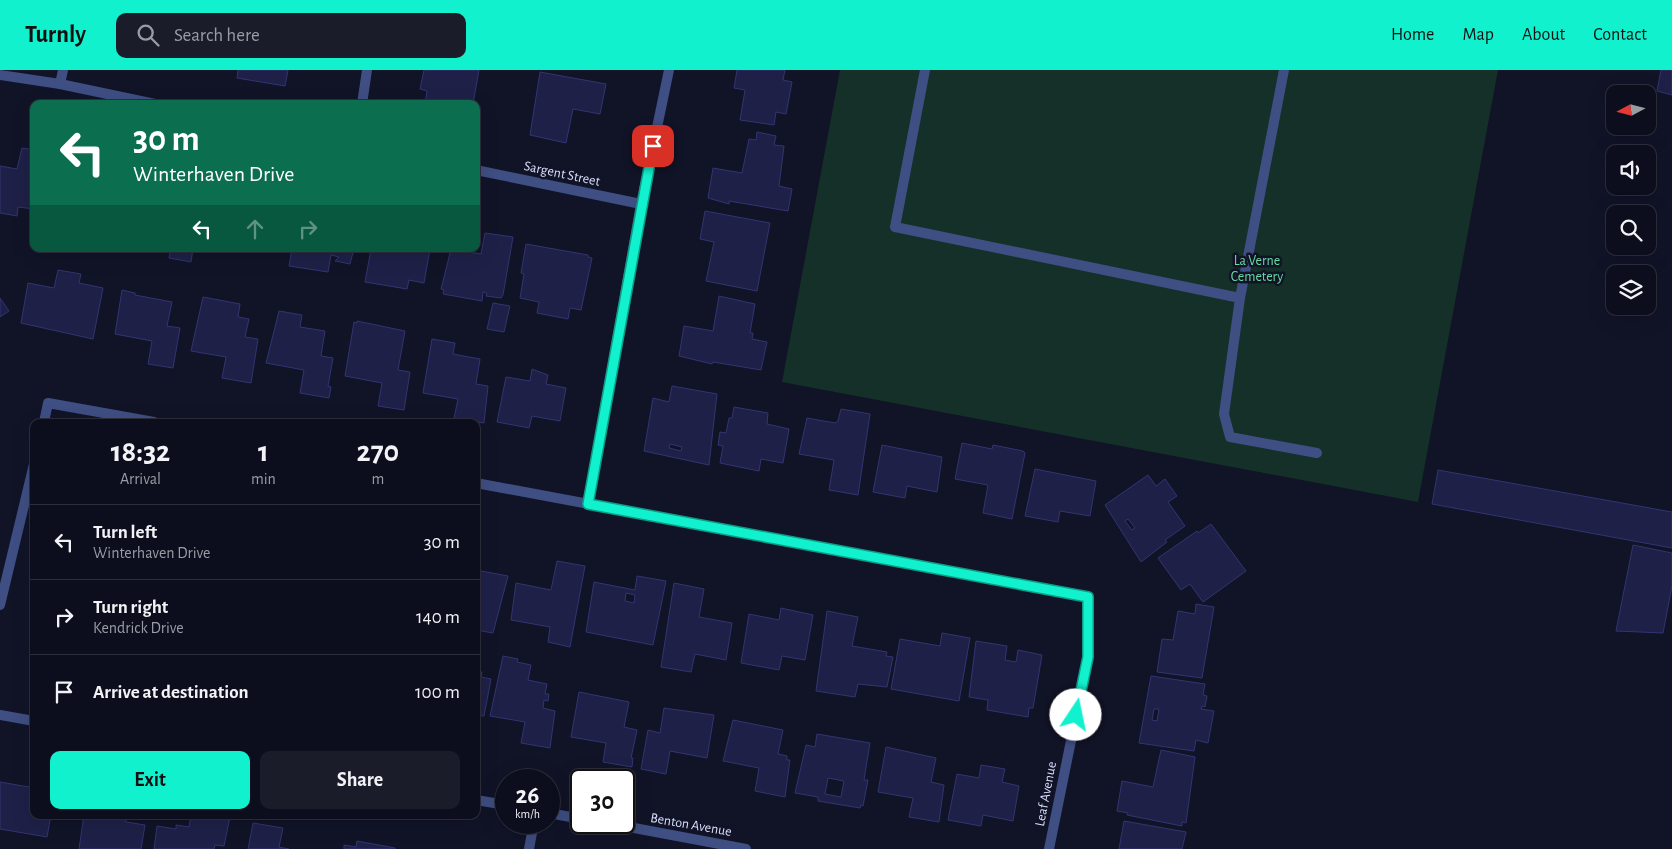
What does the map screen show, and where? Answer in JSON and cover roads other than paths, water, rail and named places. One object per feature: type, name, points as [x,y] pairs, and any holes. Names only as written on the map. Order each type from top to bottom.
[{"type":"street","points":[[60,84],[63,70]]},
{"type":"street","points":[[363,100],[367,70]]},
{"type":"street","points":[[480,484],[588,504],[641,204],[669,70]]},
{"type":"street","points":[[925,70],[895,227],[1240,298]]},
{"type":"street","points":[[1284,70],[1240,298],[1224,414],[1230,437],[1317,453]]},
{"type":"street","points":[[0,76],[60,84],[136,100]]},
{"type":"street","name":"Sargent Street","points":[[480,171],[641,204]]},
{"type":"street","points":[[45,419],[48,403],[137,419]]},
{"type":"street","points":[[0,605],[30,481]]},
{"type":"street","name":"Leaf Avenue","points":[[588,504],[1088,597],[1088,657],[1049,849]]},
{"type":"street","points":[[0,715],[30,720]]},
{"type":"street","points":[[480,801],[495,803]]},
{"type":"street","name":"Benton Avenue","points":[[635,828],[746,849]]},
{"type":"street","points":[[529,849],[532,834]]},
{"type":"park label","name":"La Verne Cemetery","points":[[1257,270]]}]
